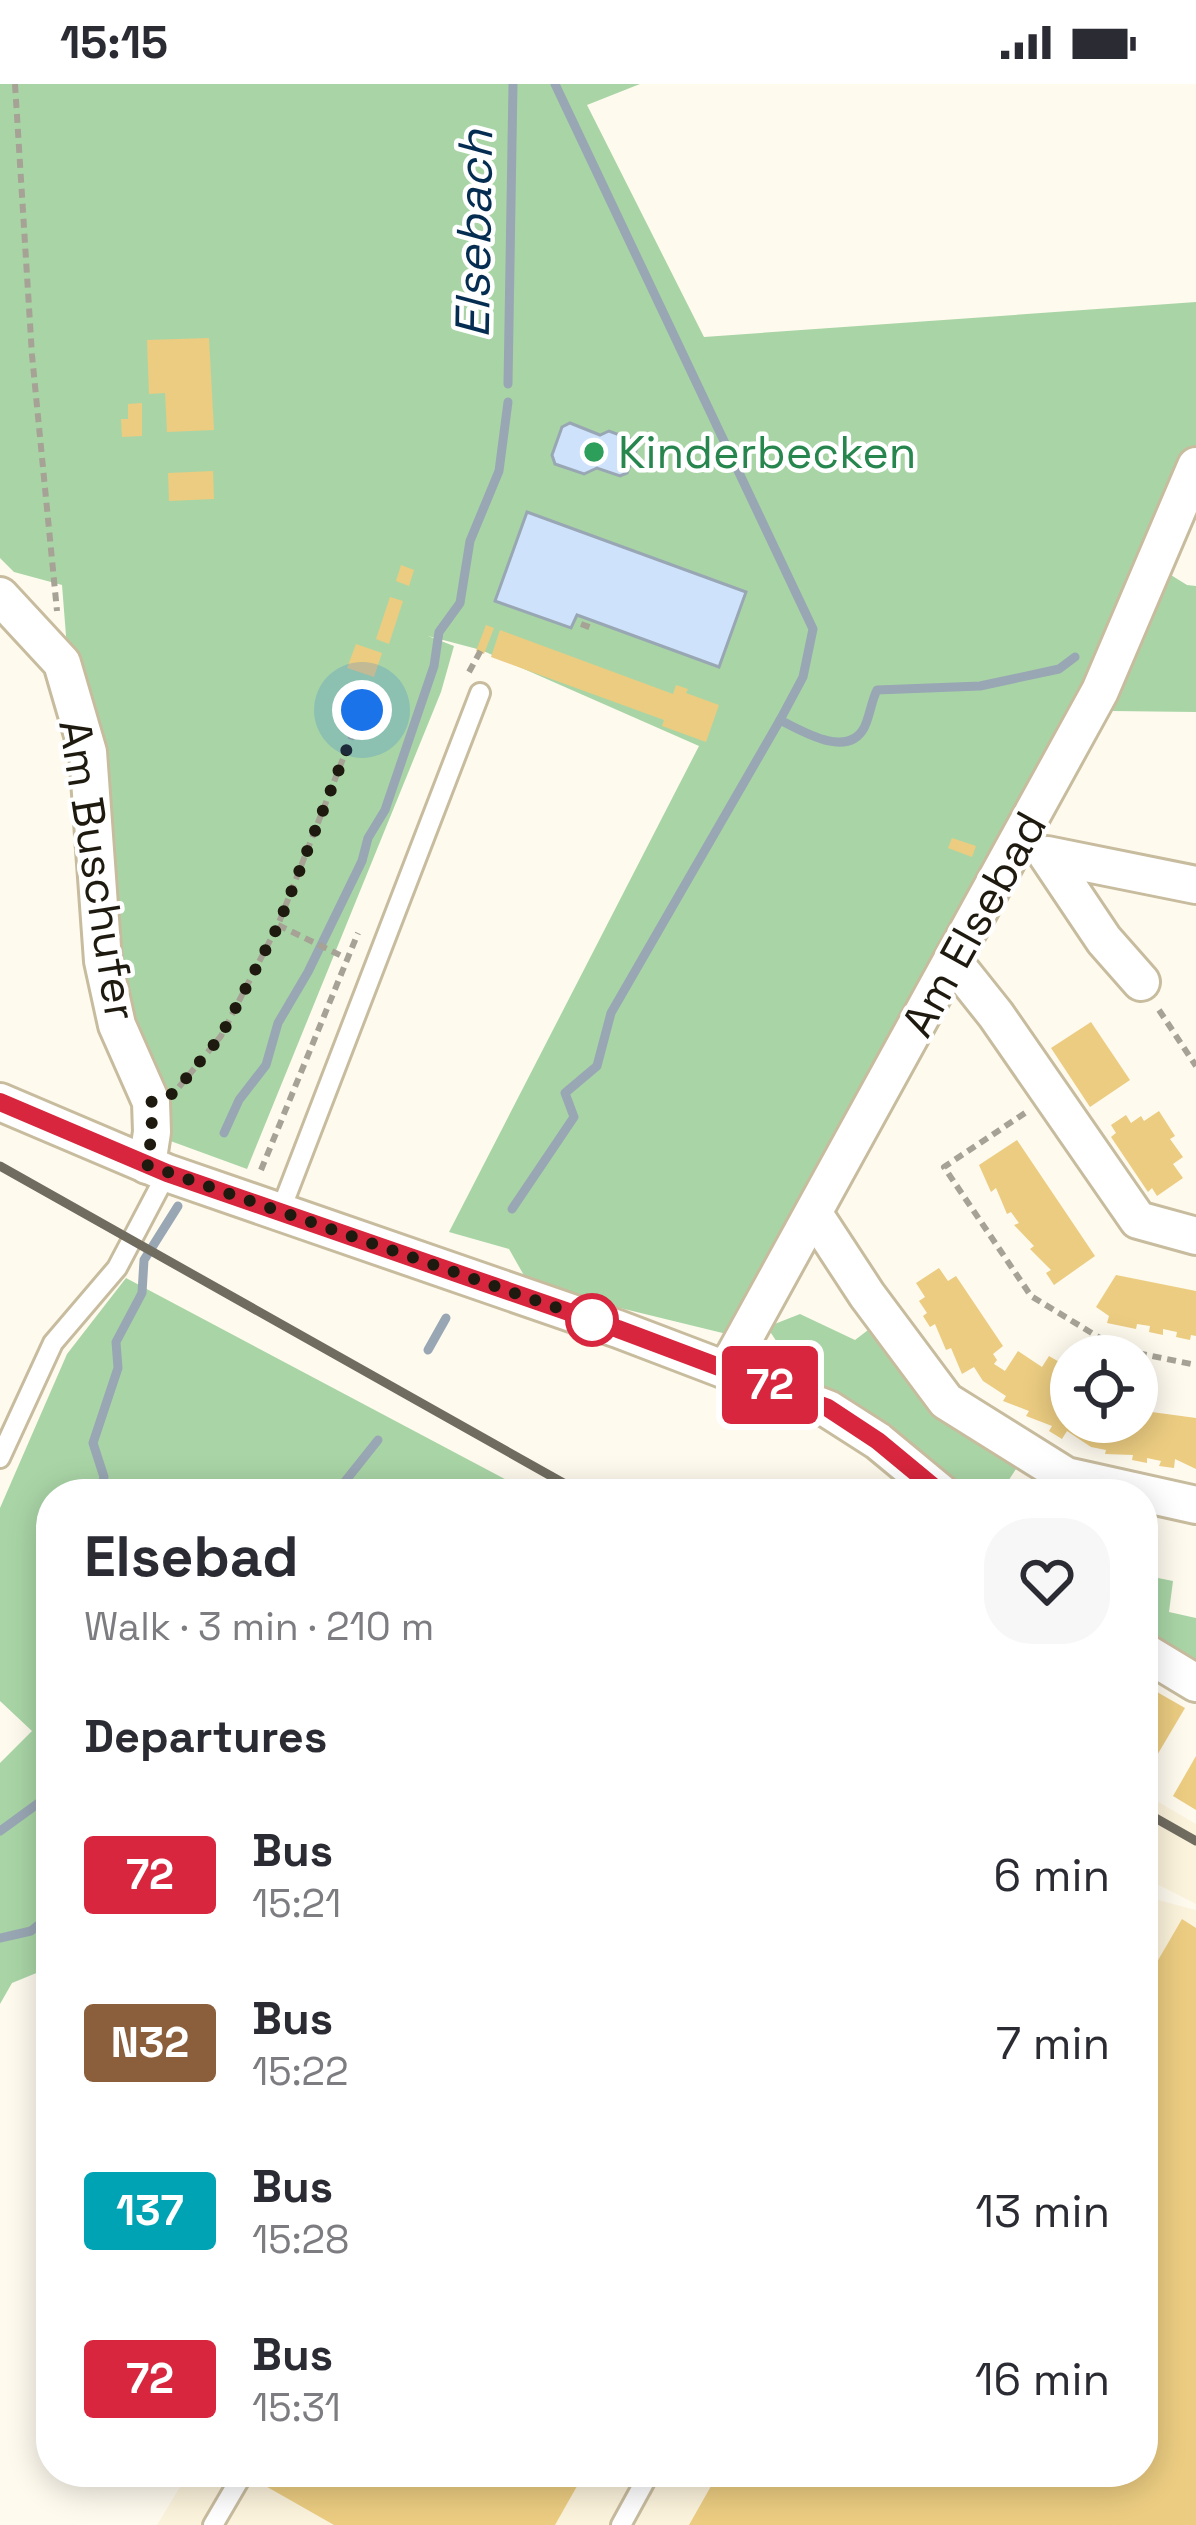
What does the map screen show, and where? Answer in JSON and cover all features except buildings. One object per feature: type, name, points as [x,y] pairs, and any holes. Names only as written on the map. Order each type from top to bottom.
[{"type":"street","name":"Am Elsebad","points":[[727,1370],[952,962],[1034,847],[1196,466]]},
{"type":"street","name":"Am Buschufer","points":[[0,596],[62,662],[88,752],[103,961],[117,1025],[151,1102],[157,1169]]},
{"type":"street","points":[[1034,847],[1196,885]]},
{"type":"street","points":[[1034,847],[1141,982]]},
{"type":"street","points":[[952,962],[996,1015],[1138,1220],[1196,1236]]},
{"type":"street","points":[[0,1102],[157,1169],[828,1408],[924,1479]]},
{"type":"street","points":[[814,1214],[946,1401],[1066,1476],[1079,1479]]},
{"type":"street","points":[[1158,1497],[1196,1505]]},
{"type":"street","points":[[1158,1660],[1196,1683]]},
{"type":"lane","points":[[280,1213],[480,693]]},
{"type":"lane","points":[[0,1458],[53,1343],[117,1268],[157,1169]]},
{"type":"lane","points":[[214,2525],[236,2487]]},
{"type":"lane","points":[[621,2525],[642,2487]]},
{"type":"path","points":[[15,84],[32,355],[62,662]]},
{"type":"path","points":[[581,624],[592,628]]},
{"type":"path","points":[[151,1102],[174,1093],[221,1036],[278,926],[362,710]]},
{"type":"path","points":[[278,926],[343,957]]},
{"type":"path","points":[[1141,982],[1196,1066]]},
{"type":"path","points":[[1051,1097],[944,1167],[1031,1297],[1118,1349],[1196,1365]]},
{"type":"shaded area","points":[[1158,1802],[1196,1824],[1196,1904],[1158,1885]]},
{"type":"shaded area","points":[[1158,1900],[1196,1910],[1196,2525],[157,2525],[180,2487],[1158,2487]]},
{"type":"green space","points":[[0,84],[640,84],[587,105],[704,337],[1196,302],[1196,447],[950,954],[739,1337],[530,1286],[509,1249],[449,1232],[699,746],[481,650],[428,636],[454,646],[441,692],[247,1169],[165,1139],[146,1052],[113,954],[106,749],[68,661],[62,585],[14,572],[0,558]]},
{"type":"green space","points":[[1166,572],[1196,586],[1196,712],[1110,711]]},
{"type":"green space","points":[[126,1278],[505,1479],[36,1479],[36,1973],[12,1983],[0,2004],[0,1763],[32,1731],[0,1701],[0,1508],[67,1354]]},
{"type":"green space","points":[[800,1314],[855,1340],[872,1327],[932,1411],[1016,1469],[1010,1479],[946,1479],[892,1435],[800,1377],[767,1327]]},
{"type":"green space","points":[[1158,1578],[1173,1581],[1169,1612],[1196,1618],[1196,1661],[1158,1637]]},
{"type":"water","name":"Kinderbecken","points":[[570,423],[600,435],[609,431],[633,440],[637,448],[627,473],[620,476],[597,468],[584,474],[555,464],[552,455],[562,427]]},
{"type":"water","points":[[527,512],[746,592],[719,667],[577,615],[571,628],[495,601]]},
{"type":"waterway","name":"Elsebach","points":[[508,384],[513,84]]},
{"type":"waterway","points":[[512,1209],[574,1117],[565,1093],[597,1066],[611,1013],[803,677],[813,629],[555,84]]},
{"type":"waterway","name":"Elsebach","points":[[224,1133],[239,1100],[266,1065],[278,1023],[308,972],[385,810],[434,666],[439,632],[460,603],[470,541],[499,471],[508,402]]},
{"type":"waterway","points":[[780,720],[824,740],[847,741],[864,728],[877,690],[980,686],[1059,669],[1075,657]]},
{"type":"waterway","name":"Elsebach","points":[[103,1479],[93,1443],[118,1368],[116,1342],[142,1293],[144,1260],[178,1206]]},
{"type":"waterway","points":[[428,1350],[446,1318]]},
{"type":"waterway","points":[[347,1479],[378,1440]]},
{"type":"waterway","name":"Elsebach","points":[[0,1831],[36,1805]]},
{"type":"waterway","points":[[0,1938],[36,1927]]},
{"type":"railway","points":[[0,1166],[556,1479]]},
{"type":"railway","points":[[1158,1819],[1196,1841]]},
{"type":"bus line","name":"72","points":[[0,1102],[167,1173],[618,1329],[828,1408],[924,1479]]},
{"type":"place","name":"Kinderbecken","points":[[594,452]]},
{"type":"route","points":[[362,710],[278,926],[221,1036],[174,1093],[151,1102],[147,1165],[592,1320]]}]
